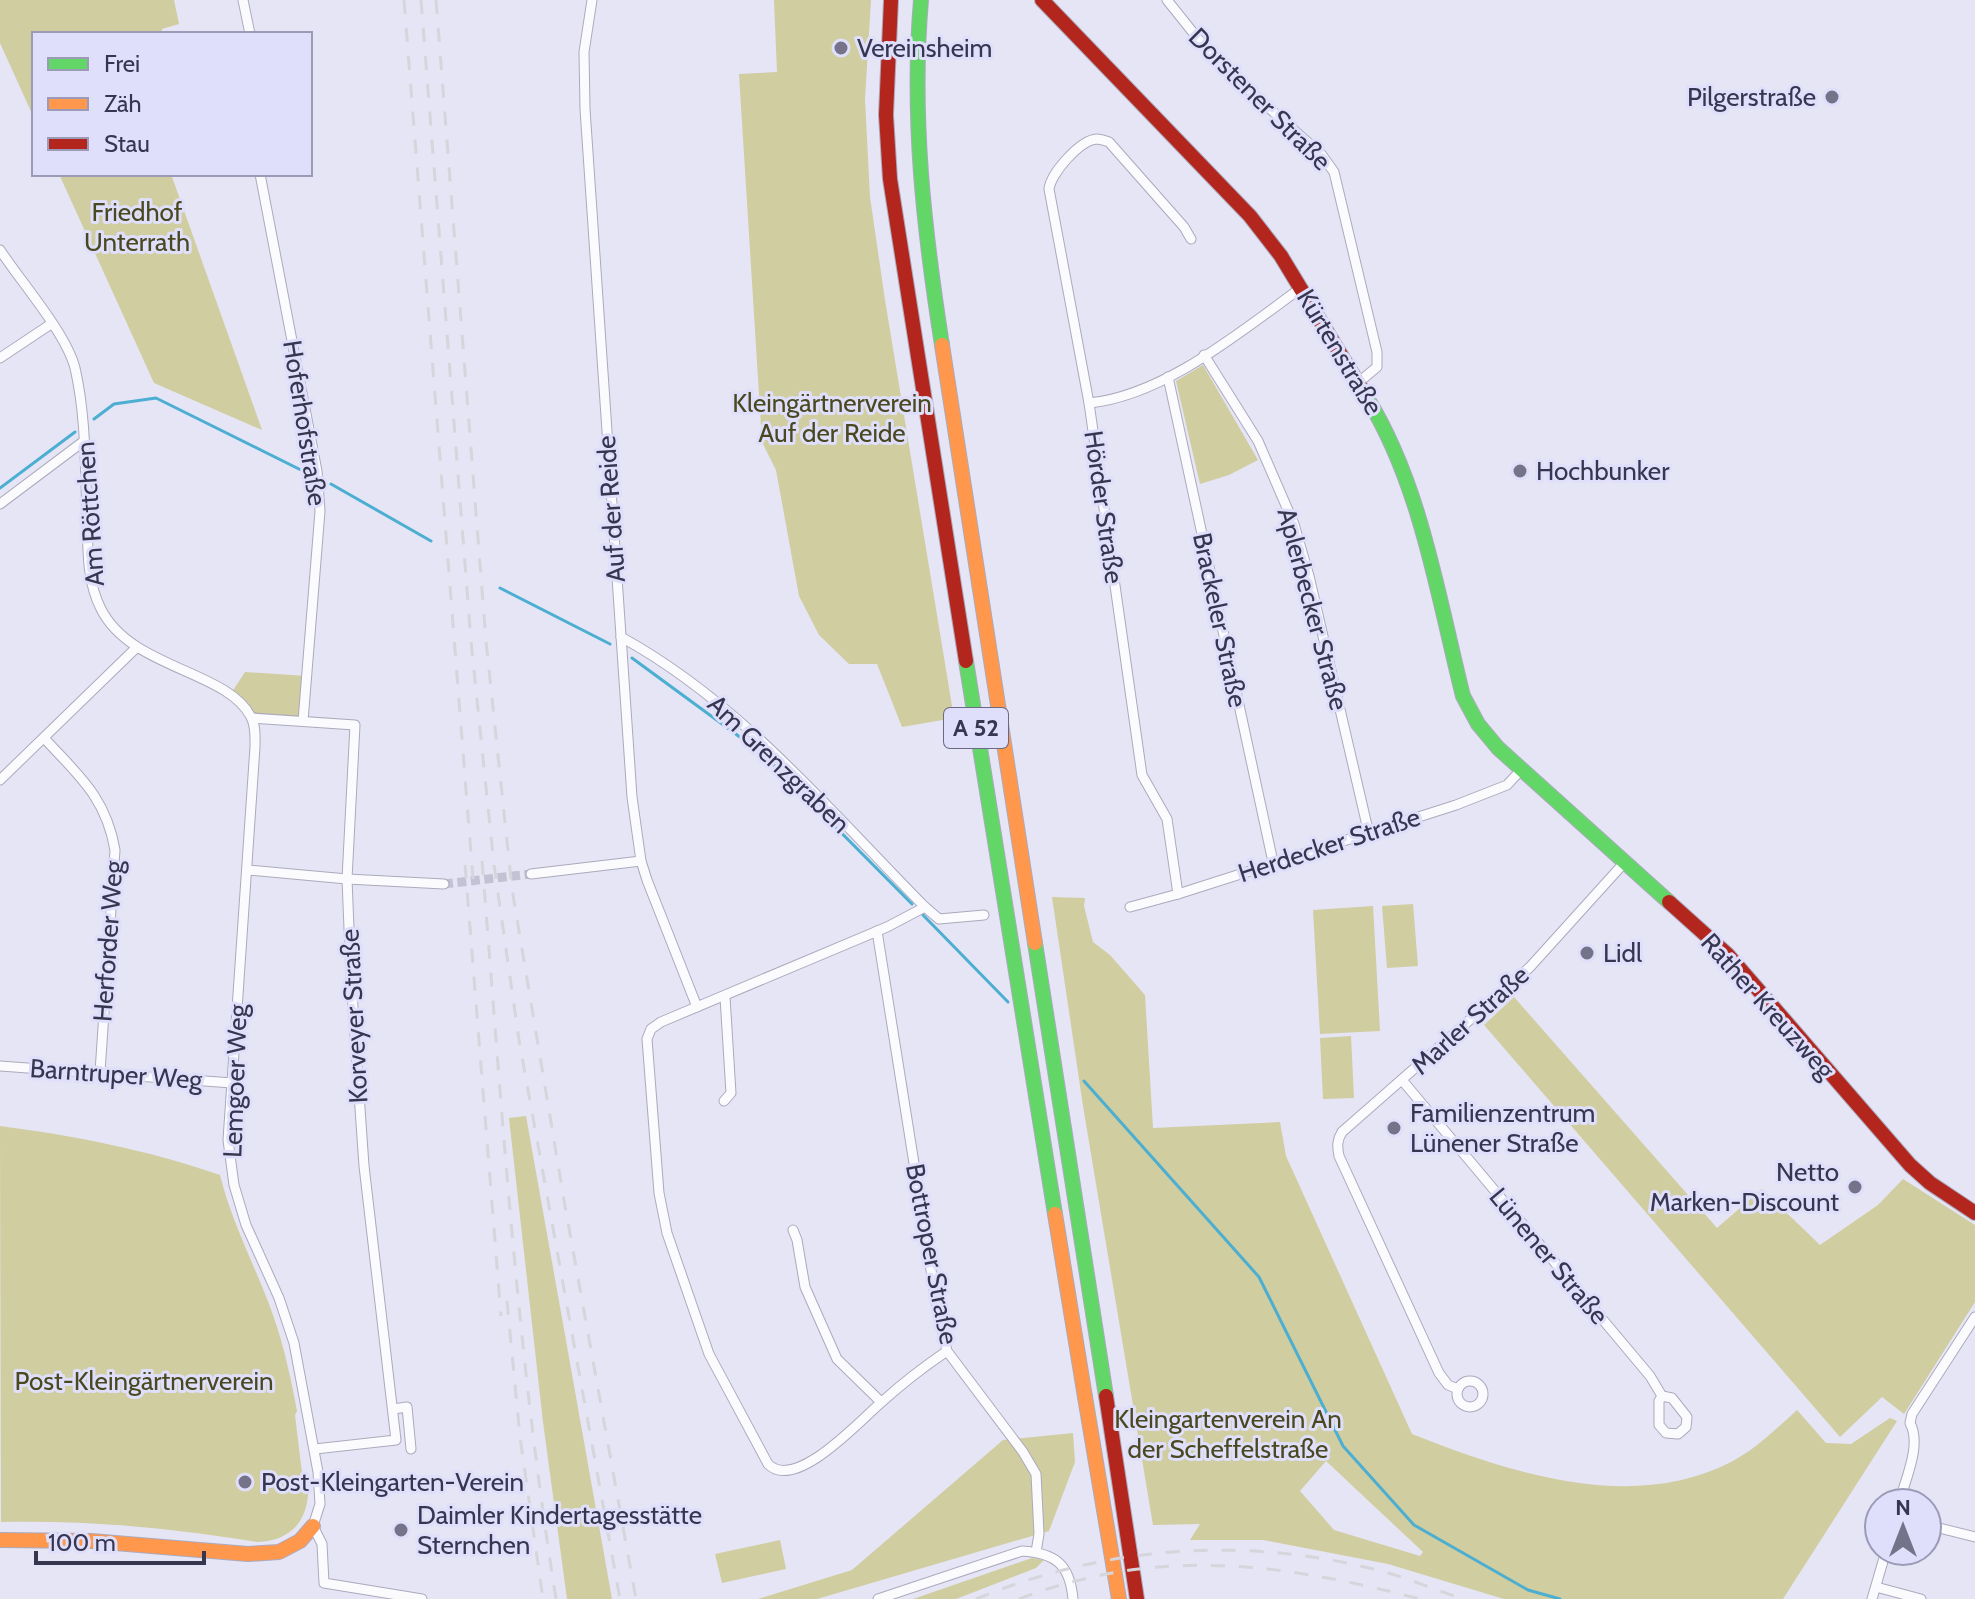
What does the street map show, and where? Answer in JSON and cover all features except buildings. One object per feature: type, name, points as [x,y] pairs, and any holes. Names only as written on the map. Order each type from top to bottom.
[{"type":"main road","name":"A 52","points":[[891,0],[886,115],[890,179],[990,819],[1119,1599]]},
{"type":"main road","name":"A 52","points":[[921,0],[916,124],[919,187],[930,269],[1137,1599]]},
{"type":"main road","name":"Kürtenstraße","points":[[1042,0],[1250,216],[1301,288],[1386,428],[1409,483],[1463,696],[1478,724],[1521,770]]},
{"type":"main road","name":"Rather Kreuzweg","points":[[1521,770],[1728,955],[1910,1165],[1930,1183],[1975,1213]]},
{"type":"main road","points":[[0,1540],[91,1541],[248,1554],[279,1552],[300,1541],[313,1526]]},
{"type":"street","points":[[243,0],[250,32]]},
{"type":"street","name":"Auf der Reide","points":[[592,0],[584,52],[585,109],[632,797],[641,861],[697,1007]]},
{"type":"street","name":"Dorstener Straße","points":[[1167,0],[1215,60],[1321,154],[1334,172],[1377,352],[1377,367],[1359,382]]},
{"type":"street","name":"Hörder Straße","points":[[1178,894],[1167,819],[1142,775],[1089,403],[1049,189],[1050,179],[1087,142],[1098,138],[1109,142],[1184,227],[1191,239]]},
{"type":"street","name":"Hoferhofstraße","points":[[260,176],[317,471],[320,511],[303,721]]},
{"type":"street","name":"Am Röttchen","points":[[0,250],[51,324],[74,365],[84,441],[88,557],[94,595],[109,623],[136,648],[230,695],[252,718]]},
{"type":"street","points":[[1089,403],[1105,402],[1168,377],[1301,288]]},
{"type":"street","points":[[0,358],[51,324]]},
{"type":"street","name":"Aplerbecker Straße","points":[[1204,355],[1258,441],[1294,524],[1369,834]]},
{"type":"street","name":"Brackeler Straße","points":[[1168,377],[1273,862]]},
{"type":"street","points":[[0,504],[84,441]]},
{"type":"street","name":"Am Grenzgraben","points":[[621,637],[707,694],[769,749],[925,907]]},
{"type":"street","points":[[0,780],[136,648]]},
{"type":"street","name":"Korveyer Straße","points":[[252,718],[355,725],[347,879],[364,1166],[396,1440]]},
{"type":"street","name":"Lemgoer Weg","points":[[252,718],[255,747],[228,1140],[234,1185],[246,1225],[279,1298],[294,1343],[315,1449],[320,1504],[313,1526]]},
{"type":"street","name":"Herforder Weg","points":[[44,738],[91,789],[111,826],[115,850],[100,1072]]},
{"type":"street","name":"Herdecker Straße","points":[[1130,907],[1369,834],[1507,785],[1521,770]]},
{"type":"street","points":[[531,874],[641,861]]},
{"type":"street","name":"Marler Straße","points":[[1458,1389],[1448,1385],[1439,1373],[1337,1146],[1342,1132],[1530,967],[1624,863]]},
{"type":"street","points":[[248,870],[444,884]]},
{"type":"street","points":[[947,1351],[881,1402],[834,1447],[793,1468],[782,1470],[768,1464],[709,1354],[667,1233],[659,1193],[647,1039],[651,1029],[661,1022],[877,931],[925,907],[939,919],[984,915]]},
{"type":"street","name":"Bottroper Straße","points":[[877,931],[938,1314],[947,1351],[1034,1470],[1039,1534],[1036,1552]]},
{"type":"street","points":[[724,1101],[731,1093],[725,997]]},
{"type":"street","name":"Barntruper Weg","points":[[0,1066],[232,1083]]},
{"type":"street","name":"Lünener Straße","points":[[1402,1080],[1637,1359],[1662,1396]]},
{"type":"street","points":[[793,1230],[805,1287],[837,1359],[881,1402]]},
{"type":"street","points":[[1903,1487],[1913,1447],[1912,1414],[1975,1317]]},
{"type":"street","name":"Korveyer Straße","points":[[315,1449],[396,1440],[410,1444],[407,1407],[393,1409]]},
{"type":"street","points":[[313,1526],[322,1544],[324,1583],[422,1599]]},
{"type":"street","points":[[1943,1529],[1975,1537]]},
{"type":"street","points":[[878,1599],[1022,1551],[1051,1558],[1068,1572],[1072,1580],[1073,1599]]},
{"type":"street","points":[[1872,1599],[1882,1567]]},
{"type":"street","points":[[1876,1587],[1921,1599]]},
{"type":"green space","points":[[0,0],[174,0],[179,24],[162,29],[162,32],[32,32],[32,114],[0,43]]},
{"type":"green space","name":"Kleingärtnerverein Auf der Reide","points":[[774,0],[871,0],[865,99],[870,197],[954,718],[902,727],[877,664],[849,664],[819,635],[799,596],[776,470],[762,442],[739,74],[777,72]]},
{"type":"green space","name":"Friedhof Unterrath","points":[[60,176],[172,176],[262,430],[154,383]]},
{"type":"green space","points":[[1203,365],[1258,460],[1229,475],[1200,484],[1176,381]]},
{"type":"green space","points":[[245,672],[306,676],[303,721],[252,718],[230,695]]},
{"type":"green space","name":"Kleingartenverein An der Scheffelstraße","points":[[1052,897],[1085,898],[1084,906],[1093,942],[1110,955],[1145,995],[1153,1128],[1280,1122],[1286,1156],[1412,1434],[1488,1462],[1569,1482],[1611,1486],[1651,1485],[1691,1478],[1739,1458],[1797,1410],[1826,1443],[1851,1444],[1890,1418],[1897,1421],[1783,1599],[1504,1599],[1388,1564],[1263,1540],[1190,1540],[1200,1524],[1153,1525],[1083,1106]],"holes":[[[1326,1461],[1423,1552],[1420,1556],[1334,1530],[1300,1491]]]},
{"type":"green space","points":[[1413,904],[1418,966],[1387,968],[1382,906]]},
{"type":"green space","points":[[1373,906],[1380,1031],[1320,1034],[1313,910]]},
{"type":"green space","points":[[1514,997],[1717,1228],[1762,1189],[1820,1245],[1878,1205],[1903,1179],[1975,1225],[1975,1302],[1904,1414],[1882,1397],[1840,1437],[1484,1025]]},
{"type":"green space","points":[[1351,1036],[1354,1098],[1323,1099],[1320,1038]]},
{"type":"green space","points":[[526,1116],[612,1599],[567,1599],[543,1422],[509,1118]]},
{"type":"green space","name":"Post-Kleingärtnerverein","points":[[0,1126],[112,1145],[220,1175],[277,1327],[295,1399],[303,1481],[308,1484],[308,1496],[302,1517],[289,1532],[270,1541],[257,1542],[129,1526],[1,1522]]},
{"type":"green space","points":[[1073,1433],[1075,1462],[1049,1531],[817,1599],[758,1599],[852,1570],[1003,1440]]},
{"type":"green space","points":[[780,1540],[786,1569],[722,1583],[715,1554]]},
{"type":"green space","points":[[1032,1558],[1044,1560],[1036,1568],[956,1599],[913,1599]]},
{"type":"waterway","points":[[94,419],[114,404],[156,398],[305,472]]},
{"type":"waterway","points":[[0,488],[75,432]]},
{"type":"waterway","points":[[331,484],[431,541]]},
{"type":"waterway","points":[[500,588],[610,644]]},
{"type":"waterway","points":[[632,658],[763,754],[912,904]]},
{"type":"waterway","points":[[923,915],[1008,1002]]},
{"type":"waterway","points":[[1084,1081],[1259,1277],[1343,1446],[1414,1525],[1528,1590],[1560,1599]]},
{"type":"tunnel","points":[[444,884],[531,874]]},
{"type":"railway","points":[[404,0],[473,879]]},
{"type":"railway","points":[[421,0],[471,641],[494,865],[519,1040],[620,1599]]},
{"type":"railway","points":[[436,0],[486,641],[512,889],[636,1599]]},
{"type":"railway","points":[[482,861],[521,1323],[556,1599]]},
{"type":"railway","points":[[465,865],[501,1316]]},
{"type":"railway","points":[[507,1301],[520,1437],[543,1599]]},
{"type":"railway","points":[[976,1599],[1076,1567],[1128,1557],[1232,1550],[1284,1553],[1336,1561],[1397,1576],[1463,1599]]},
{"type":"railway","points":[[1019,1599],[1070,1582],[1170,1566],[1269,1569],[1369,1586],[1420,1599]]},
{"type":"traffic: fast","points":[[921,0],[918,44],[921,173],[942,345]]},
{"type":"traffic: fast","points":[[1367,398],[1386,432],[1415,504],[1463,696],[1478,724],[1498,748],[1669,902]]},
{"type":"traffic: fast","points":[[966,661],[1055,1214]]},
{"type":"traffic: fast","points":[[1035,943],[1106,1396]]},
{"type":"traffic: slow","points":[[942,345],[1035,943]]},
{"type":"traffic: slow","points":[[1055,1214],[1085,1397]]},
{"type":"traffic: slow","points":[[1085,1397],[1119,1599]]},
{"type":"traffic: slow","points":[[0,1540],[91,1541],[248,1554],[279,1552],[300,1541],[313,1526]]},
{"type":"traffic: jam","points":[[891,0],[886,115],[890,179],[966,661]]},
{"type":"traffic: jam","points":[[1042,0],[1250,216],[1281,256],[1367,398]]},
{"type":"traffic: jam","points":[[1669,902],[1728,955],[1910,1165],[1930,1183],[1975,1213]]},
{"type":"traffic: jam","points":[[1106,1396],[1137,1599]]},
{"type":"place","name":"Vereinsheim","points":[[841,48]]},
{"type":"place","name":"Pilgerstraße","points":[[1832,97]]},
{"type":"place","name":"Hochbunker","points":[[1520,471]]},
{"type":"place","name":"Lidl","points":[[1587,953]]},
{"type":"place","name":"Familienzentrum Lünener Straße","points":[[1394,1128]]},
{"type":"place","name":"Netto Marken-Discount","points":[[1855,1187]]},
{"type":"place","name":"Post-Kleingarten-Verein","points":[[245,1482]]},
{"type":"place","name":"Daimler Kindertagesstätte Sternchen","points":[[401,1530]]}]
